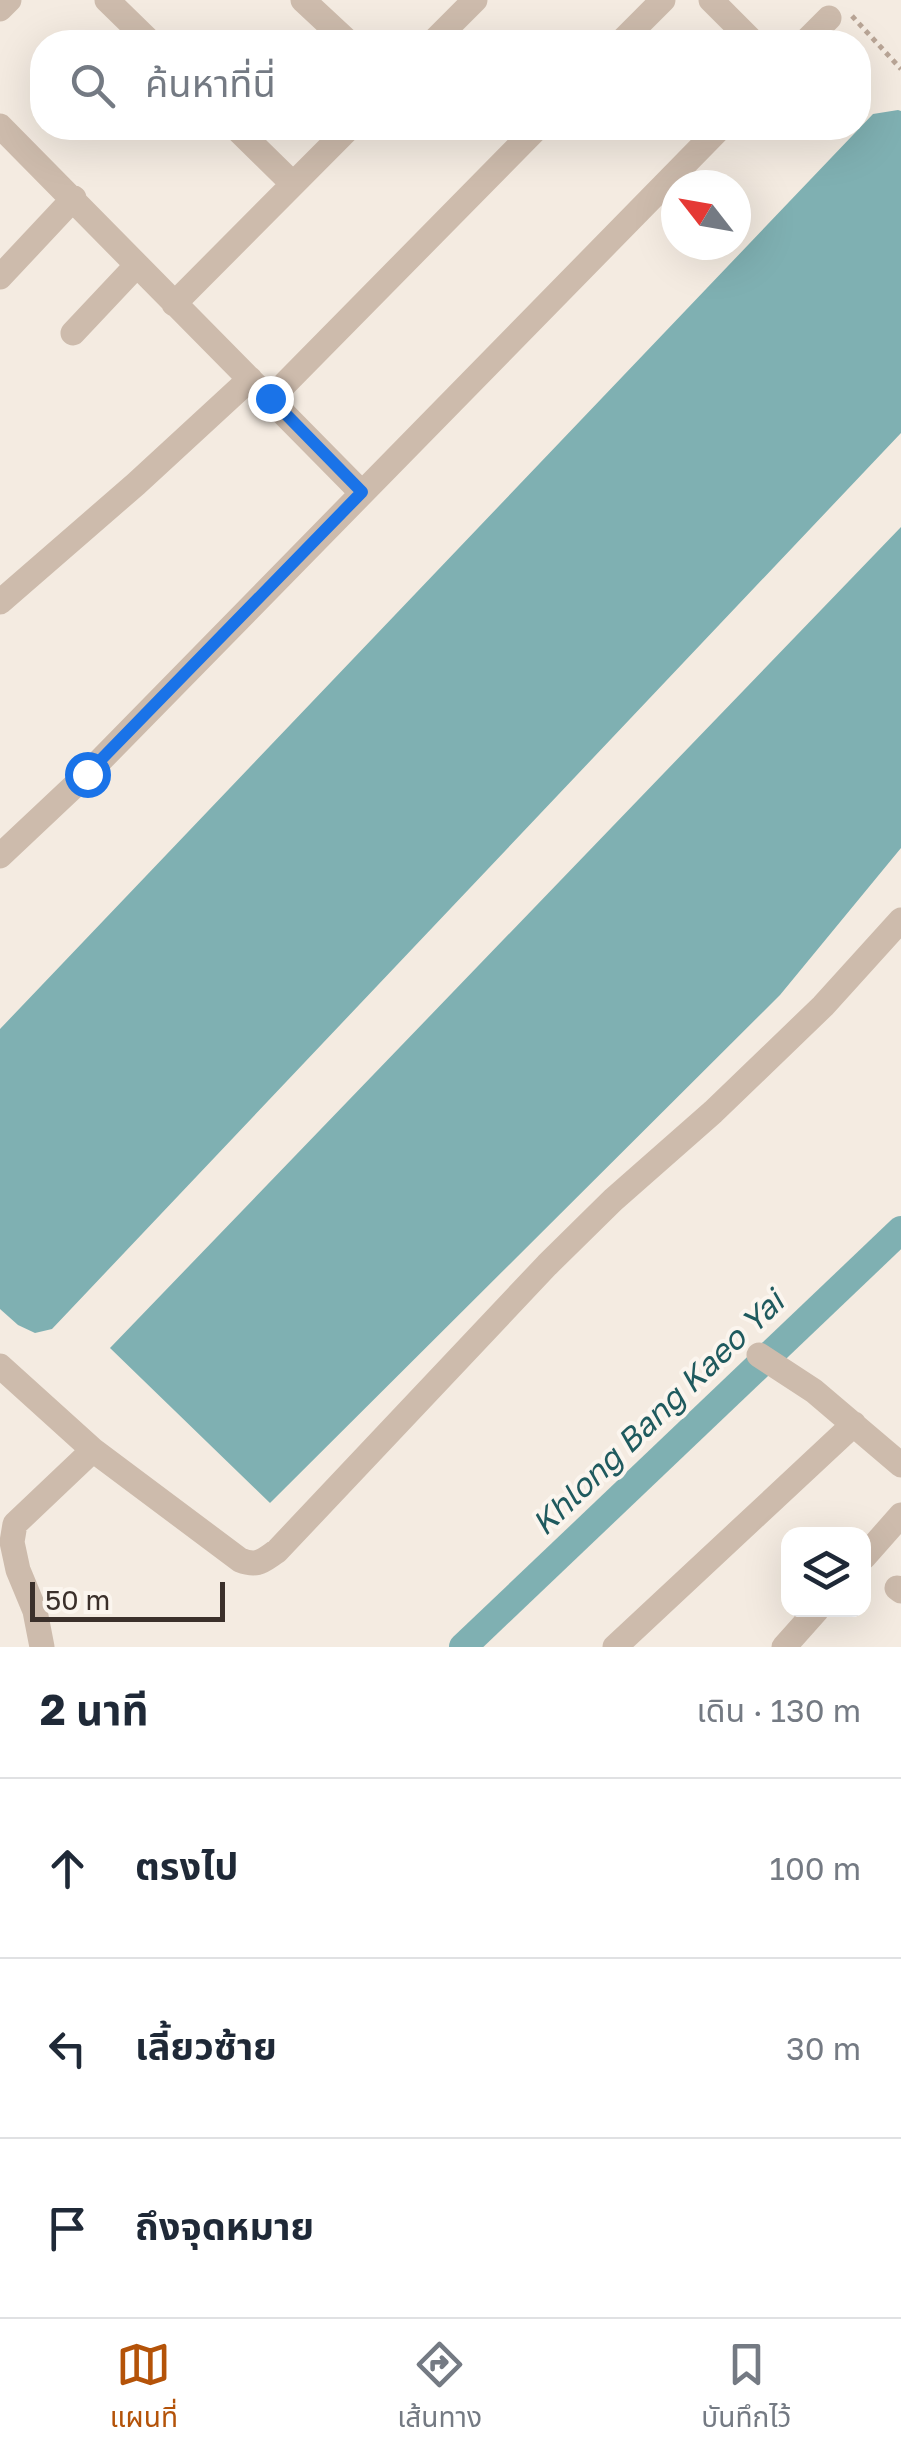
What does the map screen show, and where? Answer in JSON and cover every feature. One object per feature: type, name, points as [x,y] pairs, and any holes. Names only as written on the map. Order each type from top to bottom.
[{"type":"street","points":[[0,9],[8,0]]},
{"type":"street","points":[[107,0],[138,30]]},
{"type":"street","points":[[303,0],[335,30]]},
{"type":"street","points":[[445,30],[475,0]]},
{"type":"street","points":[[633,30],[663,0]]},
{"type":"street","points":[[711,0],[741,30]]},
{"type":"street","points":[[820,30],[839,15]]},
{"type":"street","points":[[0,126],[362,492]]},
{"type":"street","points":[[248,140],[293,184]]},
{"type":"street","points":[[174,304],[337,140]]},
{"type":"street","points":[[270,398],[525,140]]},
{"type":"street","points":[[0,856],[87,774],[708,140]]},
{"type":"street","points":[[0,277],[74,198]]},
{"type":"street","points":[[73,333],[137,265]]},
{"type":"street","points":[[0,602],[250,379]]},
{"type":"street","points":[[0,1366],[92,1450],[240,1560],[260,1562],[277,1551],[547,1265],[823,1006],[901,920]]},
{"type":"street","points":[[760,1357],[814,1391],[901,1465]]},
{"type":"street","points":[[615,1647],[854,1424]]},
{"type":"street","points":[[42,1647],[35,1611],[8,1531],[92,1450]]},
{"type":"street","points":[[871,1549],[901,1514]]},
{"type":"street","points":[[784,1647],[811,1617]]},
{"type":"path","points":[[839,15],[857,30]]},
{"type":"path","points":[[871,42],[901,68]]},
{"type":"water","points":[[901,111],[901,433],[52,1329],[35,1333],[18,1325],[0,1309],[0,1029],[734,260],[751,260],[751,242],[848,140],[871,140],[871,116]]},
{"type":"water","points":[[901,527],[901,848],[780,995],[270,1503],[110,1348]]},
{"type":"waterway","name":"Khlong Bang Kaeo Yai","points":[[463,1647],[901,1230]]},
{"type":"route","points":[[87,774],[362,492],[270,398]]}]
